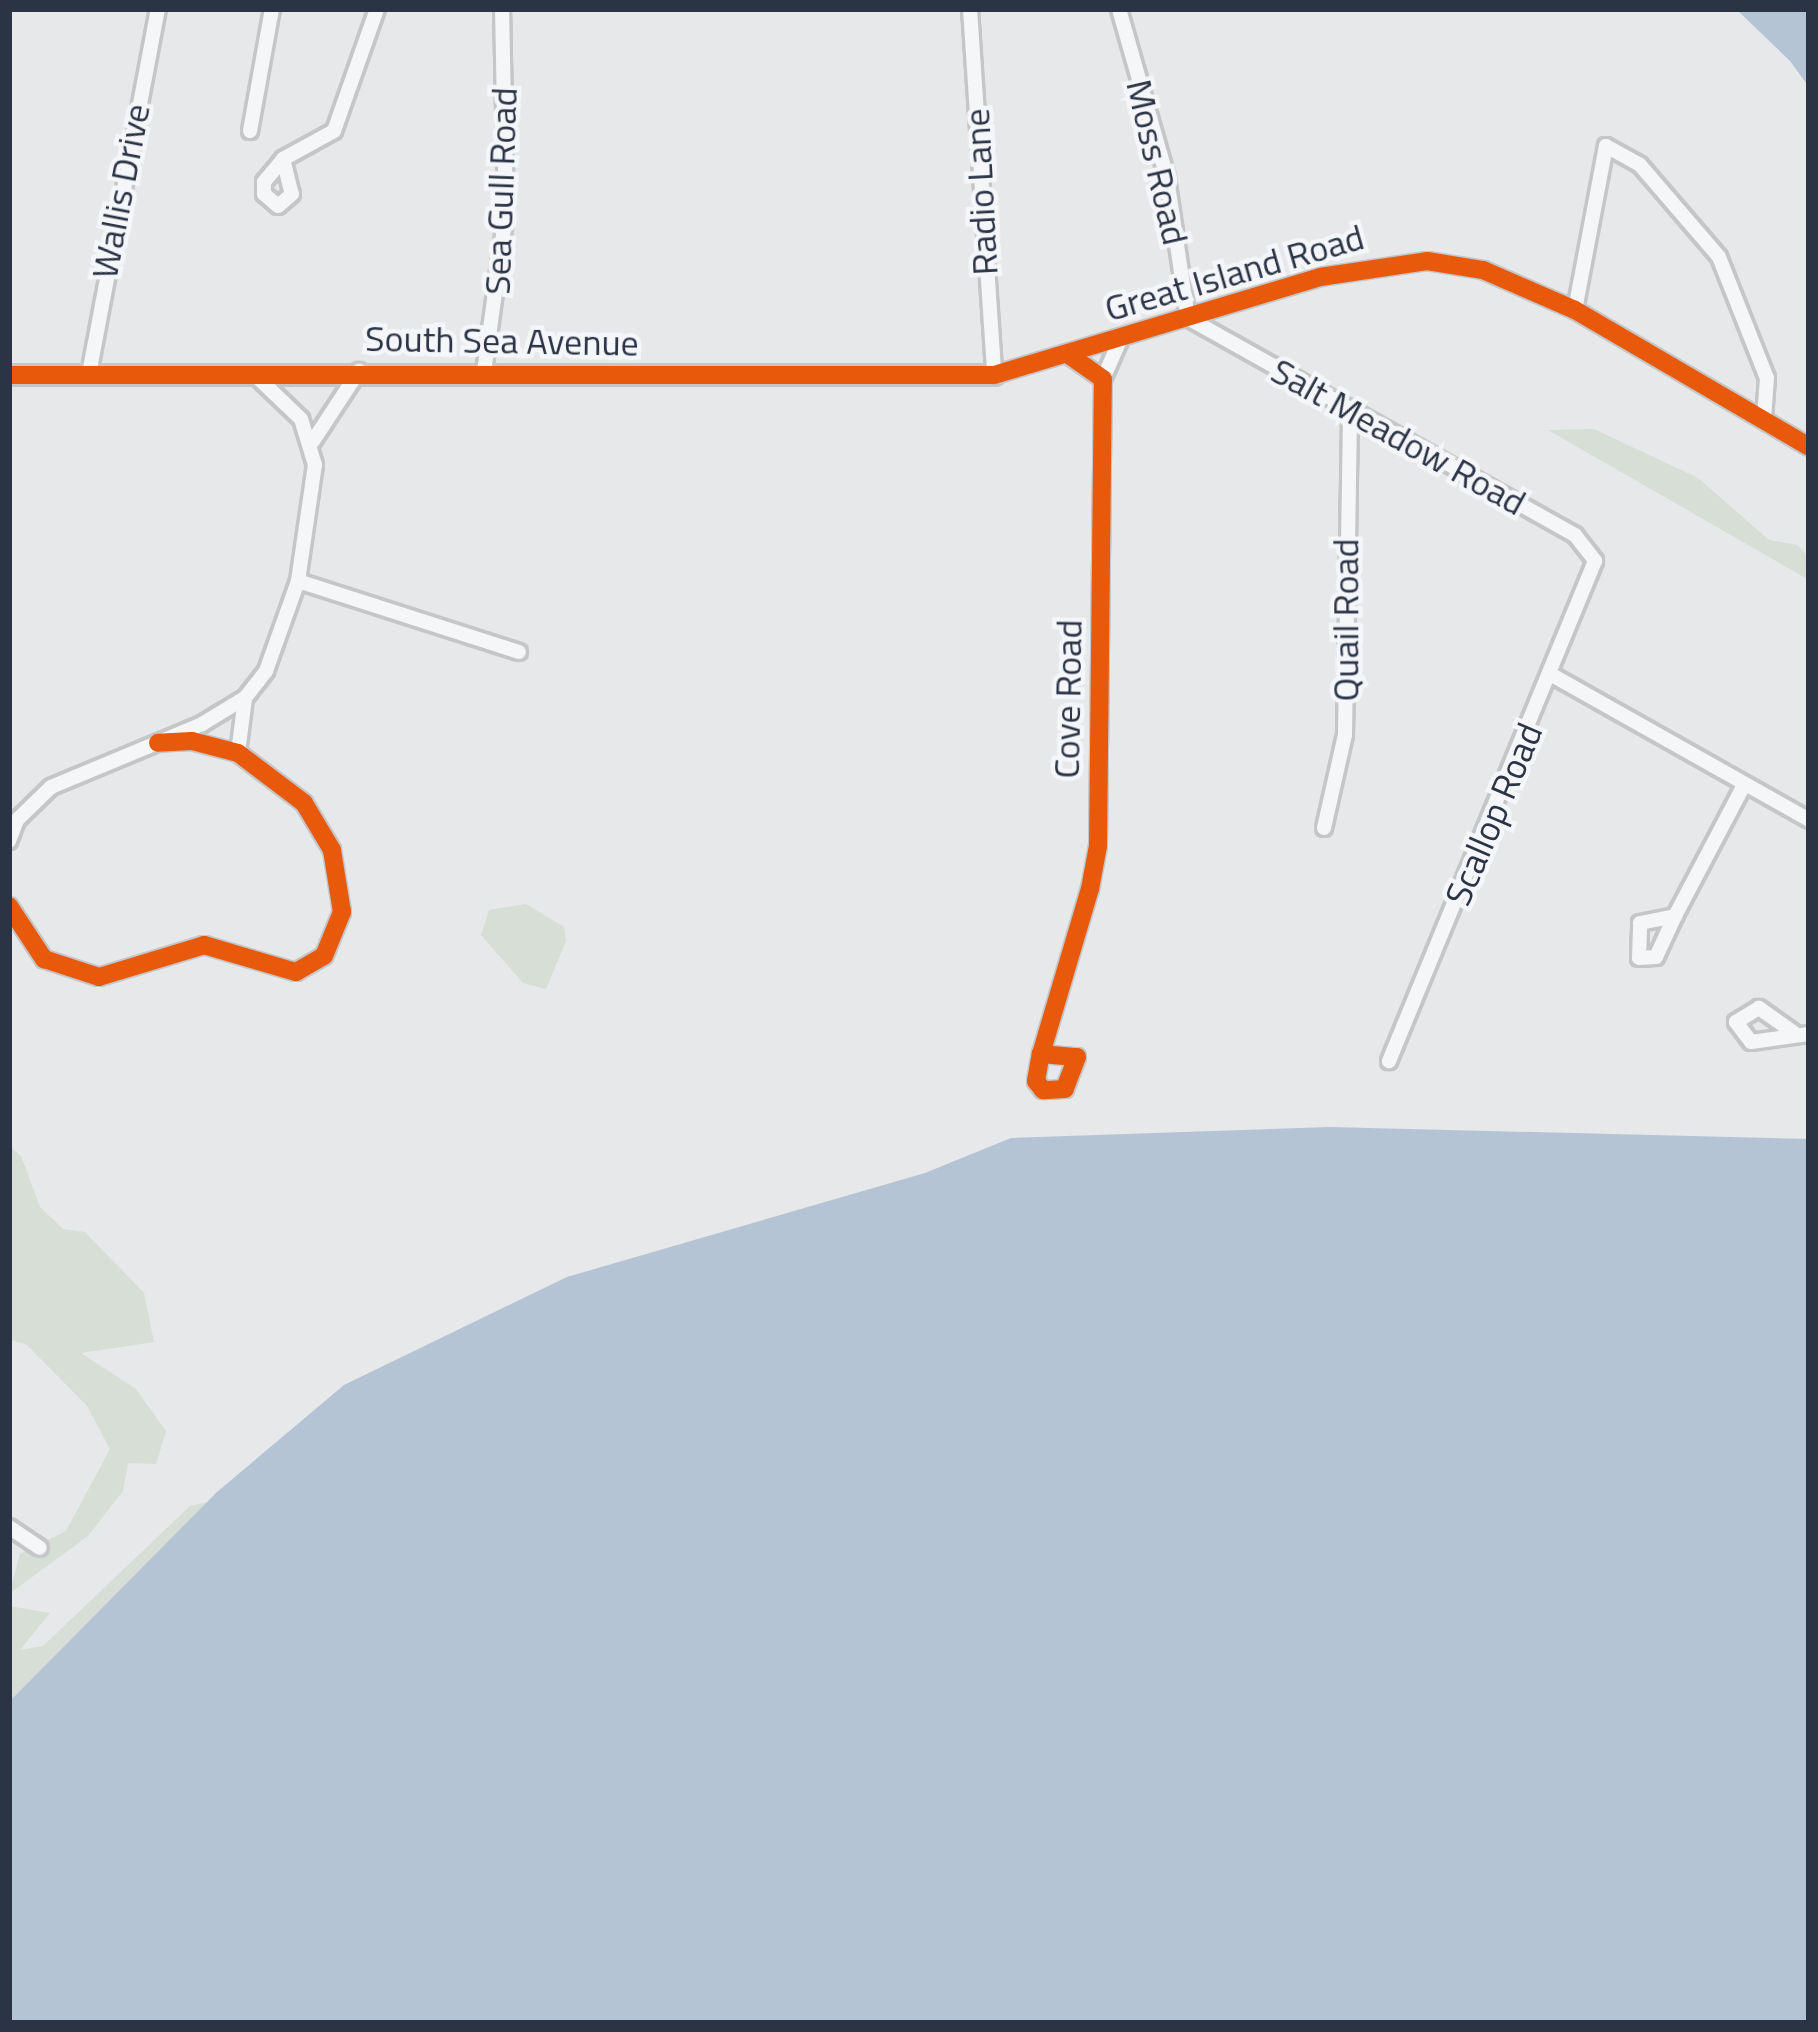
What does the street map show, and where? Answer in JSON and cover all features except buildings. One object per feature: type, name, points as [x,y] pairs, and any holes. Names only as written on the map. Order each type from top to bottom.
[{"type":"street","name":"Wallis Drive","points":[[89,374],[158,9]]},
{"type":"street","points":[[250,130],[272,9]]},
{"type":"street","points":[[283,159],[334,130],[376,9]]},
{"type":"street","name":"Sea Gull Road","points":[[484,372],[506,214],[502,9]]},
{"type":"street","name":"Radio Lane","points":[[970,9],[994,375]]},
{"type":"street","name":"Moss Road","points":[[1118,9],[1163,162],[1188,318]]},
{"type":"street","points":[[1575,310],[1606,146],[1640,165],[1719,257],[1767,378],[1764,418]]},
{"type":"street","name":"Great Island Road","points":[[994,375],[1406,261],[1483,270],[1575,310],[1809,447]]},
{"type":"street","name":"Salt Meadow Road","points":[[1188,318],[1575,535],[1596,568]]},
{"type":"street","name":"Cove Road","points":[[1041,1054],[1098,846],[1103,380],[1120,340]]},
{"type":"street","points":[[1069,355],[1103,380]]},
{"type":"street","name":"South Sea Avenue","points":[[9,375],[250,371],[994,375]]},
{"type":"street","points":[[9,841],[17,820],[51,787],[158,743],[245,698],[266,671],[298,581],[314,494],[313,441],[284,397],[250,371]]},
{"type":"street","points":[[313,441],[359,371]]},
{"type":"street","name":"Quail Road","points":[[1324,828],[1345,734],[1350,408]]},
{"type":"street","name":"Scallop Road","points":[[1390,1061],[1596,568]]},
{"type":"street","points":[[298,581],[519,652]]},
{"type":"street","points":[[1552,675],[1743,787],[1809,820]]},
{"type":"street","points":[[238,753],[245,698]]},
{"type":"street","points":[[9,906],[44,958],[99,977],[204,945],[280,969],[309,967],[324,956],[342,912],[332,850],[287,784],[238,753],[158,743]]},
{"type":"street","points":[[1676,916],[1743,787]]},
{"type":"street","points":[[9,1527],[40,1548]]},
{"type":"shaded area","points":[[1594,429],[1698,478],[1769,540],[1797,545],[1809,557],[1809,580],[1548,430]]},
{"type":"shaded area","points":[[526,904],[564,927],[566,941],[546,989],[523,983],[481,935],[489,910]]},
{"type":"shaded area","points":[[9,1146],[21,1156],[40,1207],[63,1229],[85,1232],[144,1293],[154,1342],[81,1353],[136,1389],[166,1431],[156,1464],[128,1463],[123,1491],[88,1536],[9,1594],[20,1554],[66,1531],[110,1449],[87,1406],[27,1345],[9,1339]]},
{"type":"shaded area","points":[[231,1497],[9,1824],[9,1606],[50,1613],[20,1650],[43,1646],[190,1506]]},
{"type":"water","points":[[1736,9],[1809,9],[1809,87],[1790,61]]},
{"type":"water","points":[[1330,1127],[1809,1139],[1809,2023],[9,2023],[9,1702],[217,1492],[344,1385],[567,1277],[925,1173],[1011,1138]]},
{"type":"cycle path","points":[[9,375],[994,375],[1320,277],[1427,261],[1483,270],[1575,310],[1809,447]]},
{"type":"cycle path","points":[[1041,1054],[1077,1057],[1065,1089],[1043,1090],[1036,1081],[1041,1054],[1090,889],[1098,846],[1103,379],[1069,355]]},
{"type":"cycle path","points":[[9,906],[44,959],[99,977],[204,945],[296,972],[324,956],[342,912],[332,850],[304,803],[238,753],[192,741],[158,743]]}]
